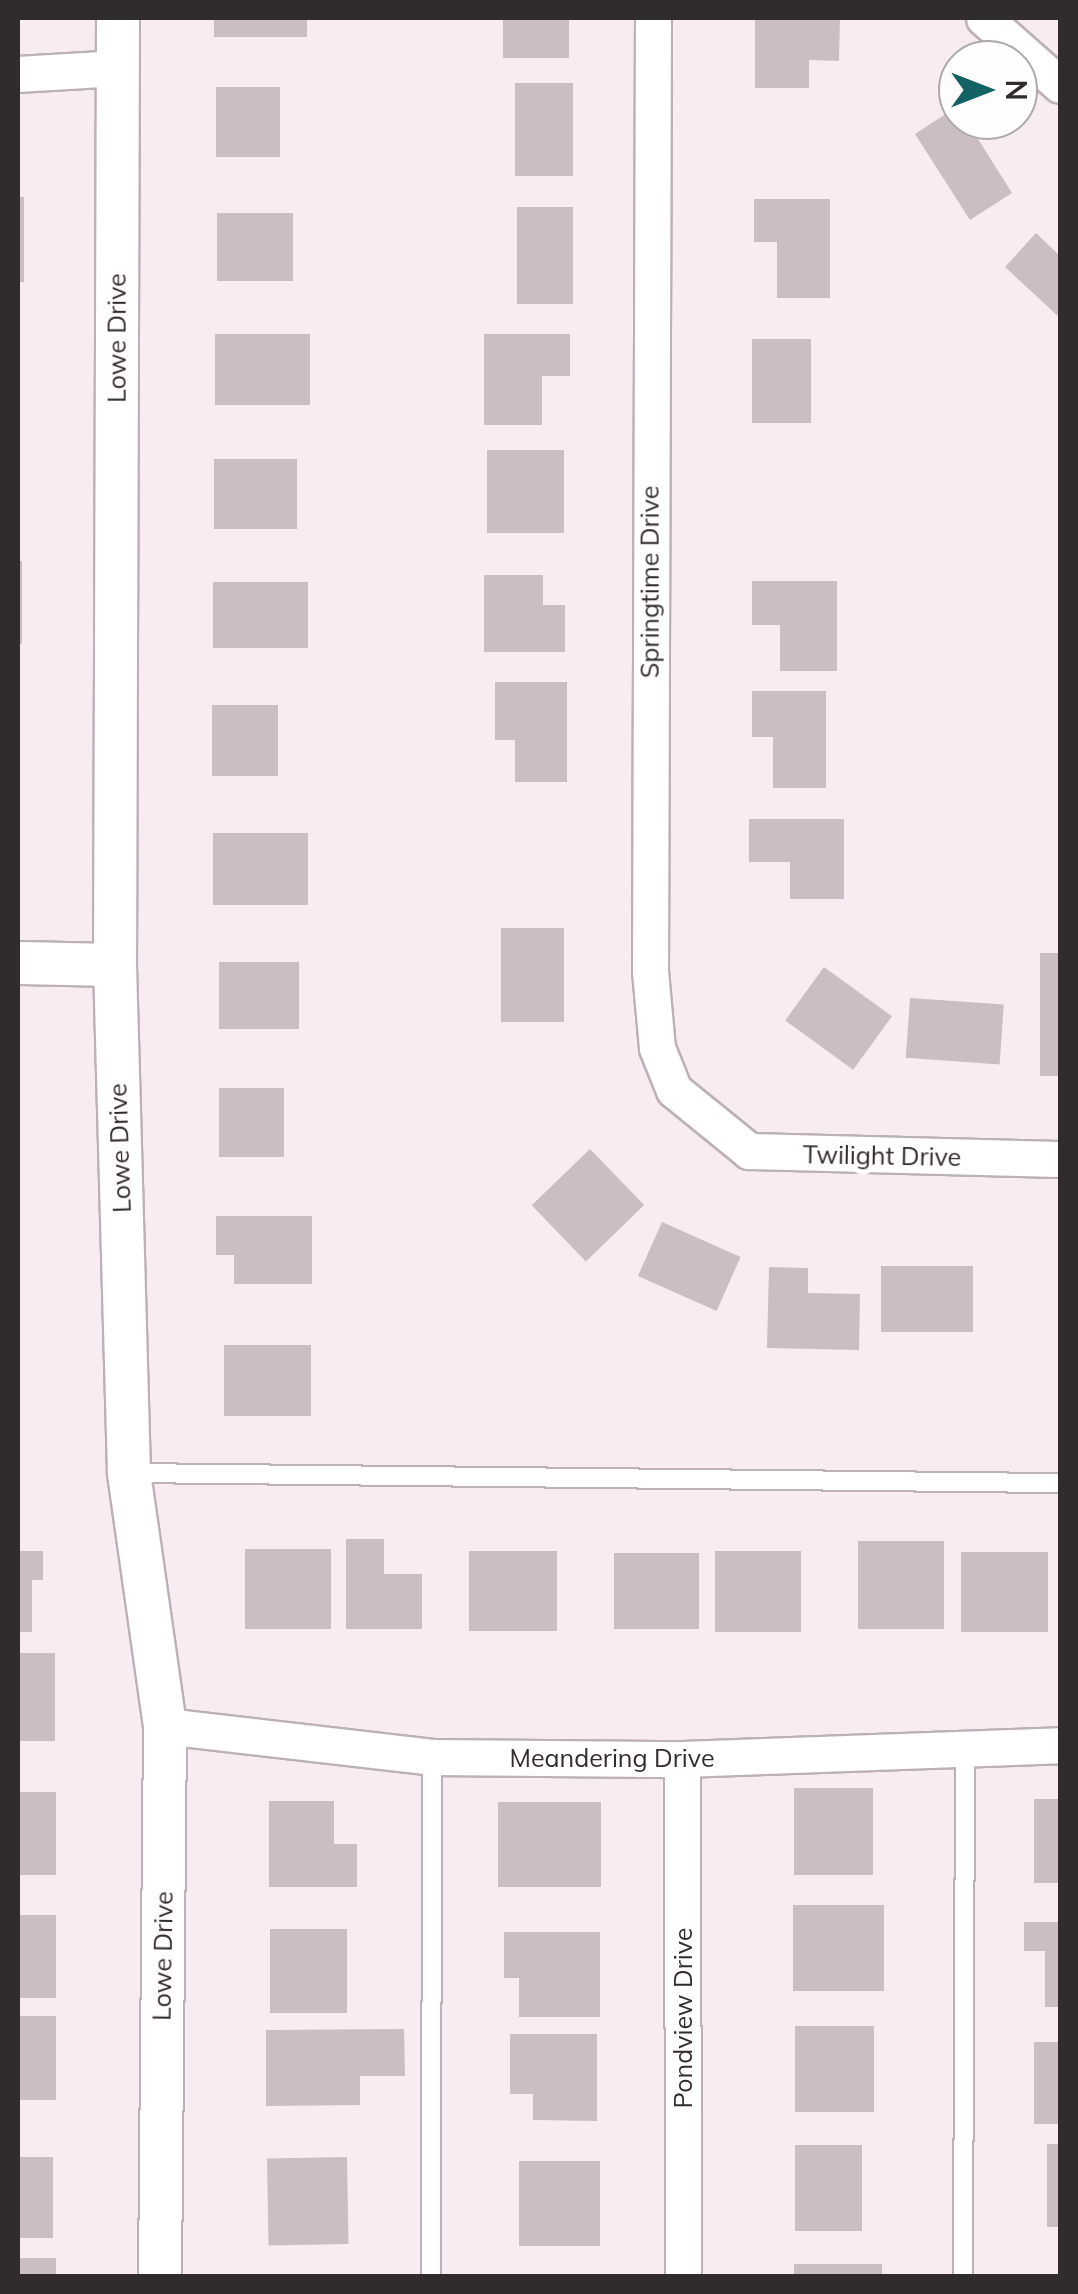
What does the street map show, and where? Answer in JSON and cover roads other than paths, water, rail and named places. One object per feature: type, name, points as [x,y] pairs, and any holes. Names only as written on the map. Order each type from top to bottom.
[{"type":"street","name":"Lowe Drive","points":[[118,18],[115,965],[129,1473],[166,1726],[160,2276]]},
{"type":"street","name":"Springtime Drive","points":[[653,18],[650,970],[657,1048],[674,1090],[711,1127]]},
{"type":"street","points":[[984,18],[1060,85]]},
{"type":"street","points":[[18,74],[118,68]]},
{"type":"street","points":[[18,964],[115,965]]},
{"type":"street","name":"Twilight Drive","points":[[711,1127],[749,1152],[1060,1159]]},
{"type":"street","name":"Meandering Drive","points":[[166,1726],[432,1757],[682,1760],[1060,1745]]},
{"type":"street","name":"Pondview Drive","points":[[682,1760],[683,2276]]},
{"type":"lane","points":[[129,1473],[1060,1482]]},
{"type":"lane","points":[[963,2276],[965,1748]]},
{"type":"lane","points":[[431,2276],[432,1757]]}]
